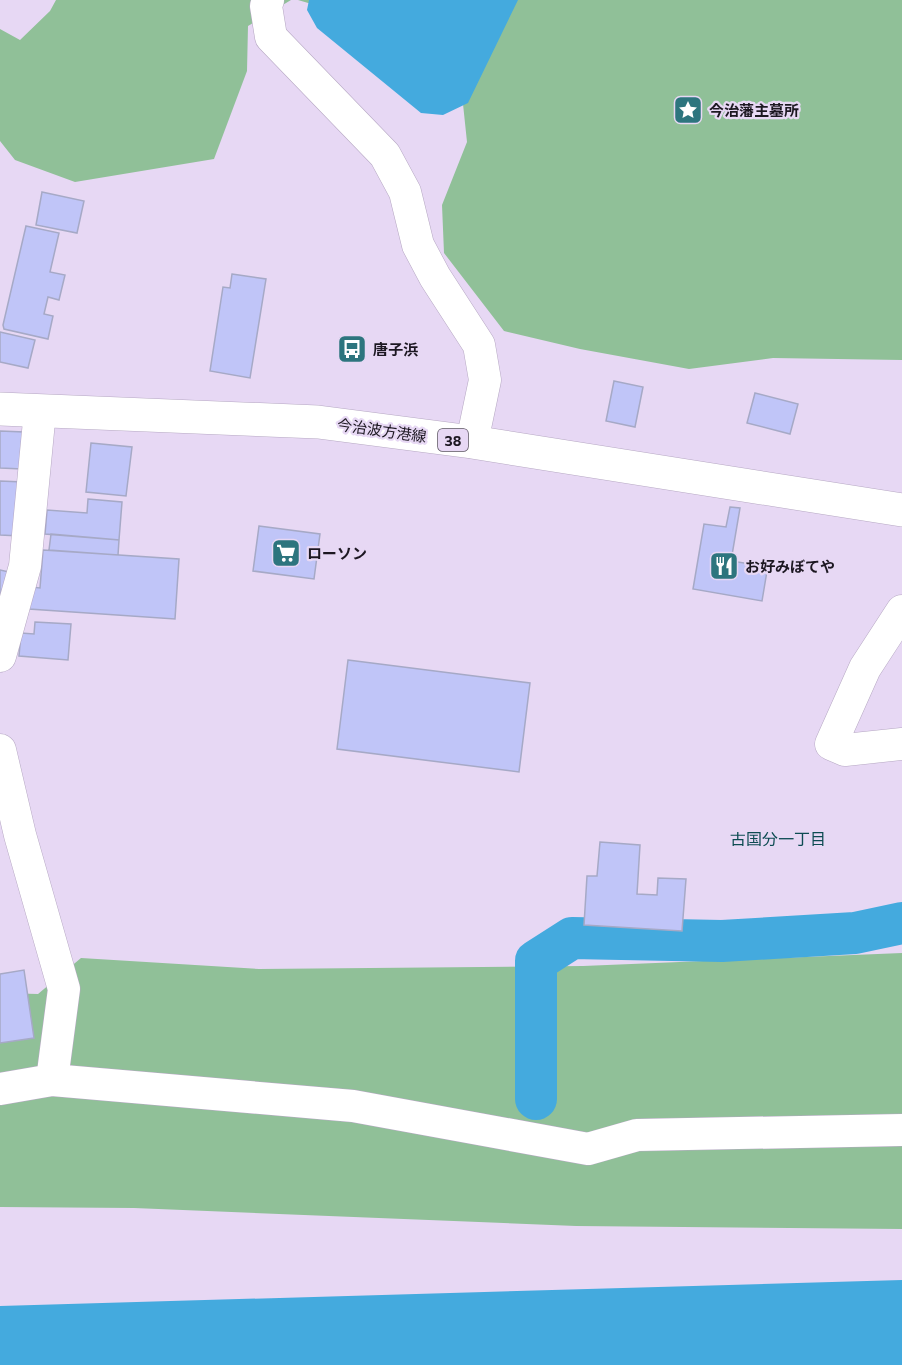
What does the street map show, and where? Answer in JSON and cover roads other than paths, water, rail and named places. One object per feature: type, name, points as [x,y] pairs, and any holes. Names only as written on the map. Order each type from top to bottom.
[{"type":"main road","name":"今治波方港線","points":[[0,409],[318,422],[472,442],[902,510]]},
{"type":"street","points":[[268,0],[266,6],[271,37],[385,155],[405,192],[418,245],[435,277],[479,345],[484,380],[472,442]]},
{"type":"street","points":[[0,656],[25,566],[40,411]]},
{"type":"street","points":[[902,611],[865,668],[831,744],[844,750],[902,744]]},
{"type":"street","points":[[0,750],[20,835],[64,988],[52,1080]]},
{"type":"street","points":[[0,1089],[52,1080],[352,1106],[588,1149],[637,1135],[902,1130]]},
{"type":"water","points":[[309,0],[518,0],[468,103],[443,115],[421,113],[317,28],[307,10]]},
{"type":"water","points":[[902,1280],[902,1365],[0,1365],[0,1306]]},
{"type":"waterway","points":[[536,1099],[536,961],[572,938],[722,941],[855,933],[902,923]]},
{"type":"place","name":"今治藩主墓所","points":[[688,110]]},
{"type":"place","name":"唐子浜","points":[[352,349]]},
{"type":"place","name":"ローソン","points":[[286,553]]},
{"type":"place","name":"お好みぼてや","points":[[724,566]]},
{"type":"district","name":"古国分一丁目","points":[[778,838]]}]
